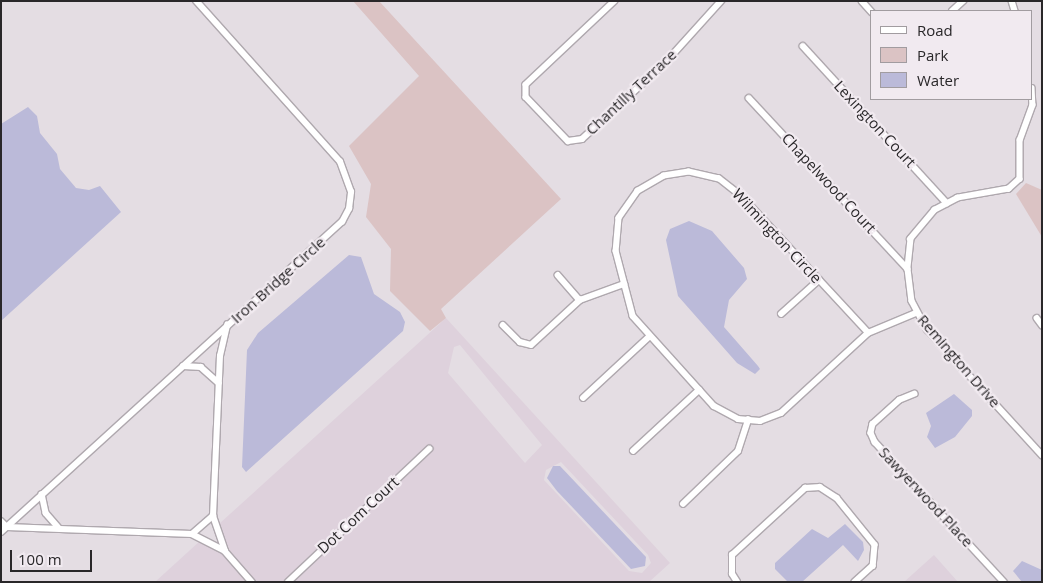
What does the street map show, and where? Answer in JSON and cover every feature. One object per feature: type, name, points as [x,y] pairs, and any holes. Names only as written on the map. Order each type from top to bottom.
[{"type":"street","name":"Iron Bridge Circle","points":[[1,532],[342,222],[351,192],[340,162],[196,1]]},
{"type":"street","name":"Chantilly Terrace","points":[[615,1],[526,84],[526,96],[568,141],[582,139],[651,76],[720,1]]},
{"type":"street","points":[[953,10],[963,1]]},
{"type":"street","name":"Lexington Court","points":[[803,46],[947,203]]},
{"type":"street","name":"Chapelwood Court","points":[[749,98],[908,269]]},
{"type":"street","name":"Remington Drive","points":[[1033,100],[1033,105],[1020,140],[1020,180],[1009,189],[947,203],[918,228],[908,255],[908,269],[916,313],[1042,455]]},
{"type":"street","name":"Wilmington Circle","points":[[868,333],[730,186],[707,174],[689,172],[650,182],[626,205],[616,235],[624,284],[633,316],[699,390],[725,414],[748,420],[780,413],[868,333],[916,313]]},
{"type":"street","points":[[558,275],[580,300]]},
{"type":"street","points":[[781,314],[818,280]]},
{"type":"street","points":[[503,325],[520,342],[531,345],[580,300],[624,284]]},
{"type":"street","points":[[1037,318],[1042,326]]},
{"type":"street","points":[[225,551],[213,516],[220,356],[228,325]]},
{"type":"street","points":[[583,398],[650,336]]},
{"type":"street","points":[[183,366],[201,367],[219,383]]},
{"type":"street","points":[[633,451],[699,390]]},
{"type":"street","name":"Sawyerwood Place","points":[[915,394],[900,400],[873,424],[873,437],[1004,582]]},
{"type":"street","points":[[683,504],[738,451],[748,420]]},
{"type":"street","name":"Dot Com Court","points":[[288,582],[429,449]]},
{"type":"street","points":[[737,582],[732,574],[732,555],[805,488],[820,487],[838,498],[876,545],[873,566],[855,582]]},
{"type":"street","points":[[42,494],[46,513],[59,528]]},
{"type":"street","points":[[192,534],[213,516]]},
{"type":"street","points":[[1,521],[7,527],[192,534],[225,551],[252,582]]},
{"type":"shaded area","points":[[446,318],[670,563],[649,582],[292,582],[433,449],[429,445],[284,582],[256,582],[231,553],[219,524]],"holes":[[[460,345],[542,445],[525,463],[448,373],[454,347]],[[561,462],[648,555],[651,563],[642,573],[629,571],[544,480],[546,470]]]},
{"type":"shaded area","points":[[200,541],[222,553],[248,582],[155,582]]},
{"type":"shaded area","points":[[934,555],[958,582],[904,582]]},
{"type":"green space","points":[[353,1],[379,1],[561,199],[441,309],[446,318],[430,331],[390,291],[391,249],[366,217],[371,184],[349,146],[419,76]]},
{"type":"green space","points":[[1026,183],[1042,190],[1042,237],[1016,194]]},
{"type":"water","points":[[28,107],[37,116],[40,133],[57,154],[60,169],[76,188],[89,190],[100,186],[121,212],[1,321],[1,124]]},
{"type":"water","points":[[689,221],[712,231],[744,268],[747,279],[729,300],[724,327],[760,369],[755,374],[737,363],[678,296],[666,240],[670,229]]},
{"type":"water","points":[[349,255],[361,257],[374,294],[400,312],[405,322],[403,331],[246,472],[242,467],[247,350],[258,333]]},
{"type":"water","points":[[954,394],[972,410],[972,416],[955,437],[935,448],[927,437],[931,426],[926,413]]},
{"type":"water","points":[[553,466],[560,466],[646,557],[645,566],[631,569],[557,491],[547,478]]},
{"type":"water","points":[[845,524],[863,542],[864,550],[858,561],[843,545],[802,582],[788,582],[775,569],[775,563],[812,529],[828,538]]},
{"type":"water","points":[[1022,561],[1042,570],[1042,582],[1022,582],[1013,571]]}]
